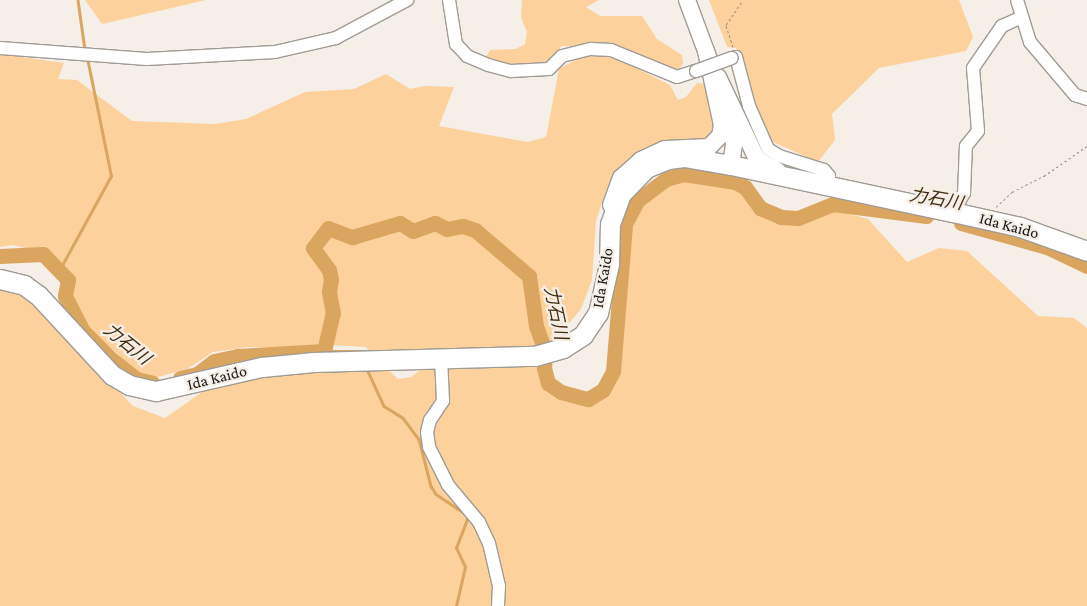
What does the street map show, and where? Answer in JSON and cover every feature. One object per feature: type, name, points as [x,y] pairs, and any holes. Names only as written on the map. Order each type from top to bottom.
[{"type":"highway","name":"Ida Kaido","points":[[0,279],[24,286],[38,295],[112,374],[144,390],[172,390],[262,367],[314,362],[542,354],[574,342],[593,323],[598,313],[609,264],[610,224],[621,194],[646,168],[684,157],[805,180],[982,218],[1020,227],[1087,251]]},
{"type":"main road","points":[[687,0],[731,126],[731,165]]},
{"type":"main road","points":[[706,51],[757,159],[764,166],[805,180]]},
{"type":"main road","points":[[610,224],[613,194],[621,178],[633,165],[665,148],[709,147],[720,136],[722,125],[706,51]]},
{"type":"street","points":[[0,48],[147,59],[276,52],[336,38],[407,0]]},
{"type":"street","points":[[449,0],[456,44],[467,56],[488,65],[510,71],[549,69],[562,56],[591,49],[611,50],[677,77],[734,58],[749,106],[768,149],[779,156],[824,170],[829,176],[827,185]]},
{"type":"street","points":[[1016,0],[1020,18],[1030,42],[1075,95],[1087,99]]},
{"type":"street","points":[[953,212],[964,192],[966,146],[978,131],[973,68],[1002,26],[1020,18]]},
{"type":"street","points":[[441,358],[443,401],[430,420],[427,432],[430,447],[448,485],[479,522],[489,543],[500,586],[498,606]]},
{"type":"path","points":[[734,58],[726,25],[743,0]]},
{"type":"path","points":[[982,218],[1012,192],[1044,176],[1087,146]]},
{"type":"shaded area","points":[[85,0],[206,0],[102,24]]},
{"type":"shaded area","points":[[522,0],[599,0],[586,7],[600,16],[642,16],[657,39],[682,55],[683,64],[677,72],[661,63],[609,47],[561,46],[554,60],[540,66],[513,67],[486,57],[490,50],[516,49],[525,44],[527,32],[521,18]]},
{"type":"shaded area","points":[[709,0],[959,0],[973,37],[966,51],[879,68],[832,114],[835,140],[818,162],[771,141],[761,125],[736,48],[727,47]]},
{"type":"shaded area","points":[[0,54],[64,63],[58,79],[77,80],[132,121],[215,124],[246,119],[305,92],[354,89],[386,74],[410,89],[425,86],[454,87],[439,126],[528,142],[546,137],[559,69],[587,54],[614,57],[670,85],[678,100],[686,97],[697,83],[705,84],[717,123],[704,143],[618,175],[604,196],[596,221],[592,280],[581,309],[550,346],[370,352],[366,347],[331,345],[326,340],[310,348],[249,347],[213,352],[187,369],[151,379],[127,367],[117,353],[87,330],[68,298],[71,279],[49,254],[13,245],[0,247]]},
{"type":"shaded area","points":[[698,177],[720,180],[738,188],[761,214],[787,223],[830,209],[868,219],[907,262],[939,248],[967,251],[1038,316],[1074,318],[1087,328],[1087,606],[0,606],[0,287],[29,297],[133,406],[165,418],[208,388],[296,370],[384,365],[398,379],[411,377],[427,365],[539,362],[550,388],[582,403],[592,401],[604,392],[615,377],[621,343],[626,239],[631,217],[650,194],[683,178]]},
{"type":"waterway","points":[[78,0],[85,50]]},
{"type":"waterway","points":[[60,269],[111,176],[87,58]]},
{"type":"waterway","name":"力石川","points":[[180,378],[197,374],[214,361],[238,356],[324,351],[333,313],[329,292],[331,280],[329,270],[313,248],[328,228],[352,237],[400,223],[413,231],[435,223],[447,229],[463,226],[475,230],[529,276],[536,326],[545,351],[544,368],[548,383],[561,392],[588,399],[603,390],[613,371],[625,224],[638,200],[666,179],[684,174],[735,182],[745,187],[760,208],[781,217],[798,218],[833,204],[926,216]]},
{"type":"waterway","name":"力石川","points":[[961,223],[1047,247],[1087,266]]},
{"type":"waterway","name":"力石川","points":[[0,256],[43,254],[68,280],[65,296],[83,331],[111,359],[137,379],[153,383]]},
{"type":"waterway","points":[[324,351],[365,351],[365,354]]},
{"type":"waterway","points":[[366,367],[384,406],[403,418],[419,439],[431,486],[436,494],[464,513]]},
{"type":"waterway","points":[[456,606],[465,567],[456,548],[468,516]]}]
